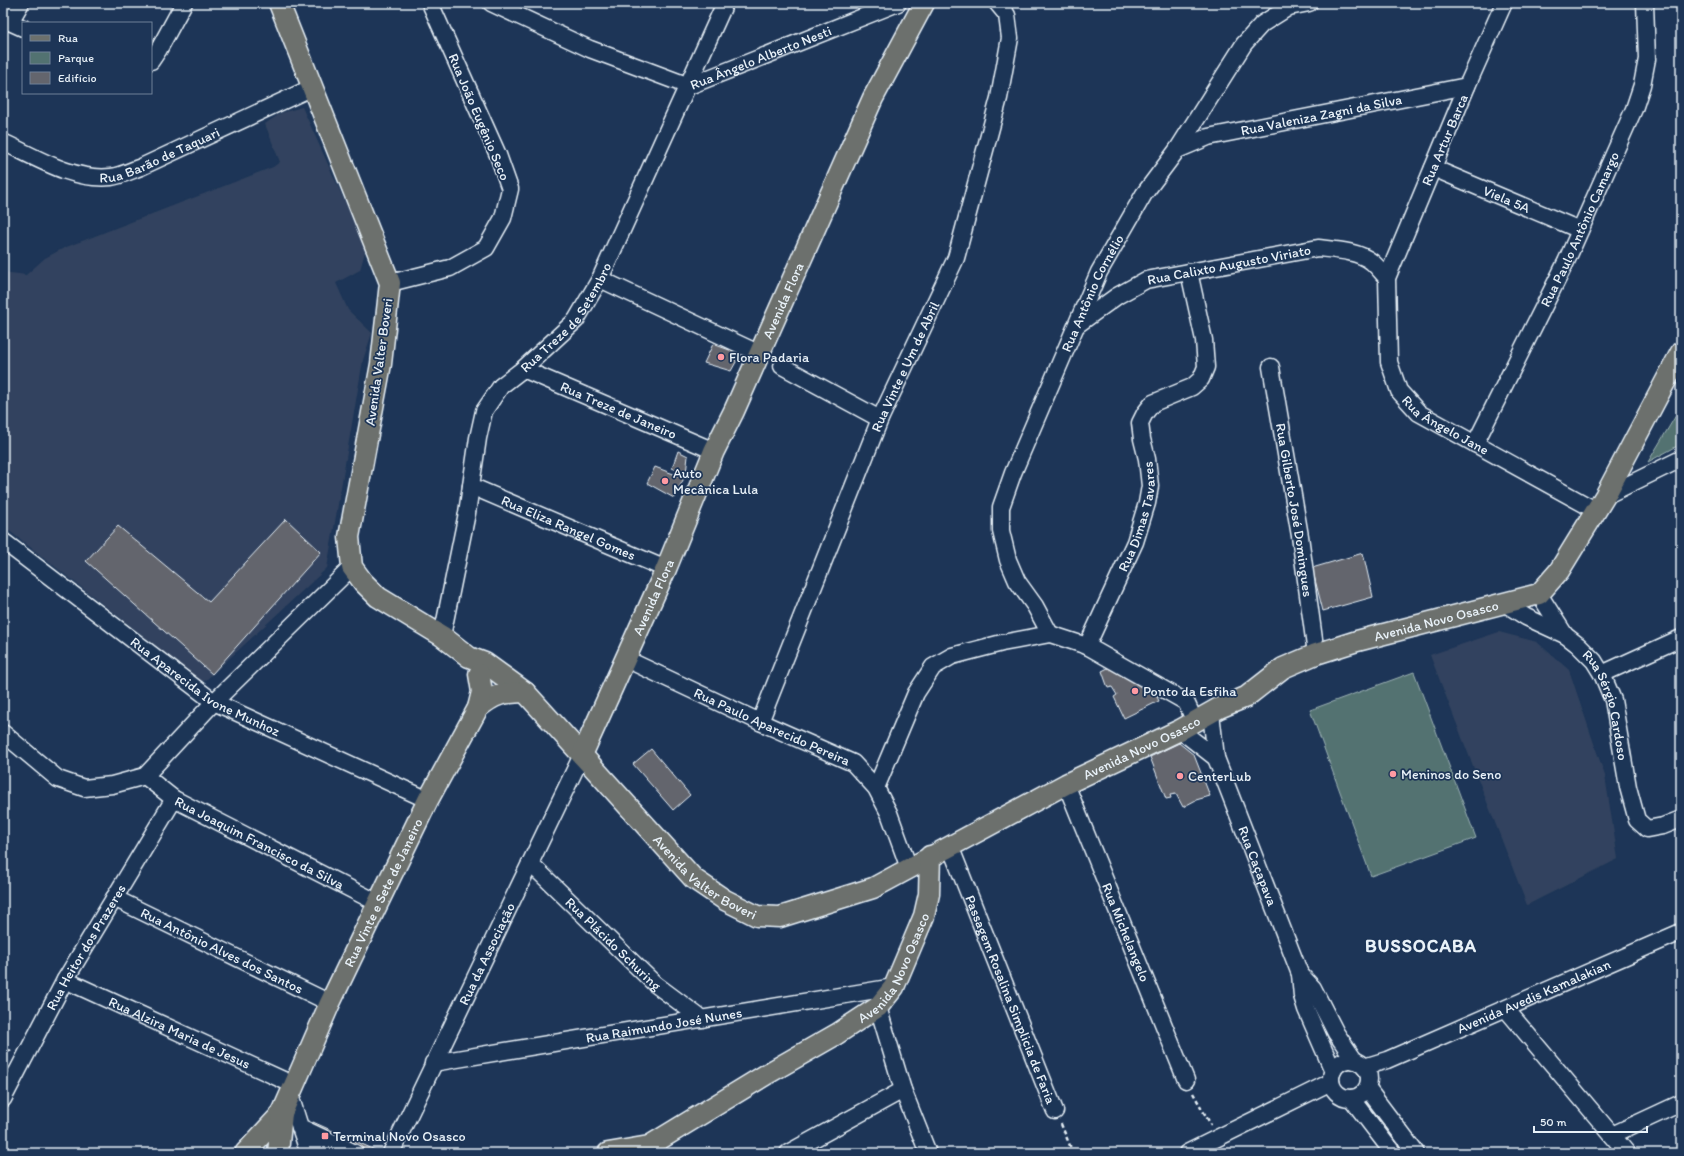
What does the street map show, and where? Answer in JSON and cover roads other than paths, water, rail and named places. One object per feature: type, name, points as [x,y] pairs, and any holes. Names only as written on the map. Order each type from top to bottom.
[{"type":"main road","name":"Avenida Valter Boveri","points":[[279,3],[390,283],[382,364],[349,537],[352,568],[378,597],[442,636],[504,693],[523,705],[546,716]]},
{"type":"main road","name":"Avenida Flora","points":[[582,755],[666,569],[714,451],[734,411],[758,353],[873,98],[924,3]]},
{"type":"main road","points":[[1539,594],[1566,560],[1600,503],[1681,352]]},
{"type":"main road","name":"Avenida Novo Osasco","points":[[608,1153],[650,1150],[767,1074],[837,1034],[878,1007],[894,987],[924,916],[929,894],[930,856],[1066,784],[1246,696],[1282,668],[1316,654],[1357,640],[1539,594]]},
{"type":"main road","name":"Avenida Valter Boveri","points":[[474,666],[485,662],[525,692],[694,879],[725,900],[757,916],[780,917],[873,888],[930,856]]},
{"type":"main road","name":"Rua Vinte e Sete de Janeiro","points":[[278,1153],[282,1113],[330,1003],[428,800],[478,708],[482,692],[474,666]]},
{"type":"main road","points":[[478,708],[487,701],[504,693],[525,692]]},
{"type":"main road","name":"Rua Vinte e Sete de Janeiro","points":[[245,1153],[282,1113]]},
{"type":"street","points":[[12,23],[21,3]]},
{"type":"street","points":[[152,60],[184,3]]},
{"type":"street","name":"Rua João Eugênio Seco","points":[[390,283],[450,268],[486,248],[503,218],[510,190],[498,155],[430,3]]},
{"type":"street","name":"Rua Ângelo Alberto Nesti","points":[[491,3],[590,49],[689,86],[708,80],[891,4],[898,3]]},
{"type":"street","name":"Rua Treze de Setembro","points":[[442,636],[484,411],[501,386],[523,369],[576,320],[600,279],[689,86],[725,3]]},
{"type":"street","name":"Rua Vinte e Um de Abril","points":[[760,722],[880,419],[956,258],[999,98],[1010,38],[1006,15],[998,3]]},
{"type":"street","name":"Rua Antônio Cornélio","points":[[1050,634],[1017,581],[1008,560],[1001,531],[1000,507],[1013,473],[1099,272],[1144,194],[1177,150],[1244,44],[1262,24],[1289,7],[1309,3]]},
{"type":"street","name":"Rua Artur Barca","points":[[1387,278],[1467,86],[1504,3]]},
{"type":"street","name":"Rua Paulo Antônio Camargo","points":[[1475,444],[1524,349],[1580,230],[1634,109],[1642,85],[1647,59],[1645,3]]},
{"type":"street","name":"Rua Valeniza Zagni da Silva","points":[[1177,150],[1208,137],[1467,86]]},
{"type":"street","name":"Rua Barão de Taquari","points":[[3,142],[62,170],[89,178],[113,177],[141,167],[313,87]]},
{"type":"street","name":"Viela 5A","points":[[1433,168],[1580,230]]},
{"type":"street","name":"Rua Calixto Augusto Viriato","points":[[1076,326],[1117,296],[1146,280],[1318,248],[1342,250],[1371,262],[1387,278]]},
{"type":"street","name":"Rua Dimas Tavares","points":[[1087,646],[1134,542],[1147,503],[1150,486],[1140,423],[1144,413],[1153,403],[1192,387],[1201,379],[1206,367],[1204,340],[1189,272]]},
{"type":"street","name":"Rua Ângelo Jane","points":[[1387,278],[1389,362],[1399,391],[1419,412],[1475,444],[1600,503]]},
{"type":"street","points":[[600,279],[758,353]]},
{"type":"street","points":[[782,366],[880,419]]},
{"type":"street","name":"Rua Gilberto José Domingues","points":[[1271,367],[1300,536],[1316,654]]},
{"type":"street","name":"Rua Treze de Janeiro","points":[[523,369],[714,451]]},
{"type":"street","points":[[1600,503],[1681,459]]},
{"type":"street","name":"Rua Eliza Rangel Gomes","points":[[471,486],[666,569]]},
{"type":"street","name":"Rua Aparecida Ivone Munhoz","points":[[3,541],[214,702],[428,800]]},
{"type":"street","points":[[3,733],[58,779],[84,788],[112,785],[145,776],[214,702],[352,568]]},
{"type":"street","name":"Rua Sérgio Cardoso","points":[[1539,594],[1565,635]]},
{"type":"street","name":"Rua Sérgio Cardoso","points":[[1504,603],[1526,617],[1565,635],[1594,660],[1602,674],[1613,700],[1628,787],[1637,820],[1647,829],[1663,826],[1681,818]]},
{"type":"street","points":[[876,788],[916,693],[934,667],[952,656],[1050,634],[1087,646],[1186,702],[1195,722],[1216,758]]},
{"type":"street","points":[[1602,674],[1681,638]]},
{"type":"street","name":"Rua Paulo Aparecido Pereira","points":[[626,659],[760,722],[853,763],[876,788],[889,813],[909,868]]},
{"type":"street","name":"Rua Caçapava","points":[[1195,722],[1216,758],[1300,974],[1302,996],[1320,1041],[1333,1081]]},
{"type":"street","name":"Rua da Associação","points":[[391,1153],[582,755]]},
{"type":"street","name":"Rua Joaquim Francisco da Silva","points":[[145,776],[174,799],[378,902]]},
{"type":"street","name":"Rua Michelangelo","points":[[1066,784],[1186,1080]]},
{"type":"street","name":"Rua Heitor dos Prazeres","points":[[3,1099],[66,980],[174,799]]},
{"type":"street","name":"Passagem Rosalina Simplicia de Faria","points":[[950,846],[1056,1111]]},
{"type":"street","name":"Rua Plácido Schuring","points":[[530,862],[655,984],[702,1019]]},
{"type":"street","name":"Rua Antônio Alves dos Santos","points":[[114,898],[330,1003]]},
{"type":"street","name":"Avenida Avedis Kamalakian","points":[[1364,1073],[1387,1060],[1681,932]]},
{"type":"street","name":"Rua Caçapava","points":[[1300,974],[1313,988],[1336,1033],[1364,1073],[1394,1124],[1413,1148]]},
{"type":"street","name":"Rua Alzira Maria de Jesus","points":[[66,980],[292,1090]]},
{"type":"street","name":"Rua Raimundo José Nunes","points":[[433,1063],[894,987]]},
{"type":"street","points":[[878,1007],[903,1090],[928,1153]]},
{"type":"street","points":[[1506,1008],[1627,1153]]},
{"type":"street","points":[[1320,1041],[1336,1033]]},
{"type":"street","points":[[1342,1062],[1364,1073],[1357,1096],[1351,1098],[1342,1096],[1333,1081],[1337,1066],[1342,1062]]},
{"type":"street","points":[[1187,1153],[1333,1081]]},
{"type":"street","points":[[292,1090],[300,1127],[306,1144],[323,1153]]},
{"type":"street","points":[[788,1153],[903,1090]]},
{"type":"street","points":[[1351,1098],[1378,1135],[1394,1153],[1413,1148]]},
{"type":"street","points":[[1612,1135],[1681,1103]]},
{"type":"street","points":[[1378,1135],[1394,1124]]},
{"type":"street","points":[[300,1127],[354,1153]]},
{"type":"place","name":"Flora Padaria","points":[[721,357]]},
{"type":"place","name":"Auto Mecânica Lula","points":[[665,481]]},
{"type":"place","name":"Ponto da Esfiha","points":[[1135,691]]},
{"type":"place","name":"Meninos do Seno","points":[[1393,774]]},
{"type":"place","name":"CenterLub","points":[[1180,776]]},
{"type":"place","name":"Terminal Novo Osasco","points":[[325,1136]]},
{"type":"district","name":"BUSSOCABA","points":[[1421,946]]}]
